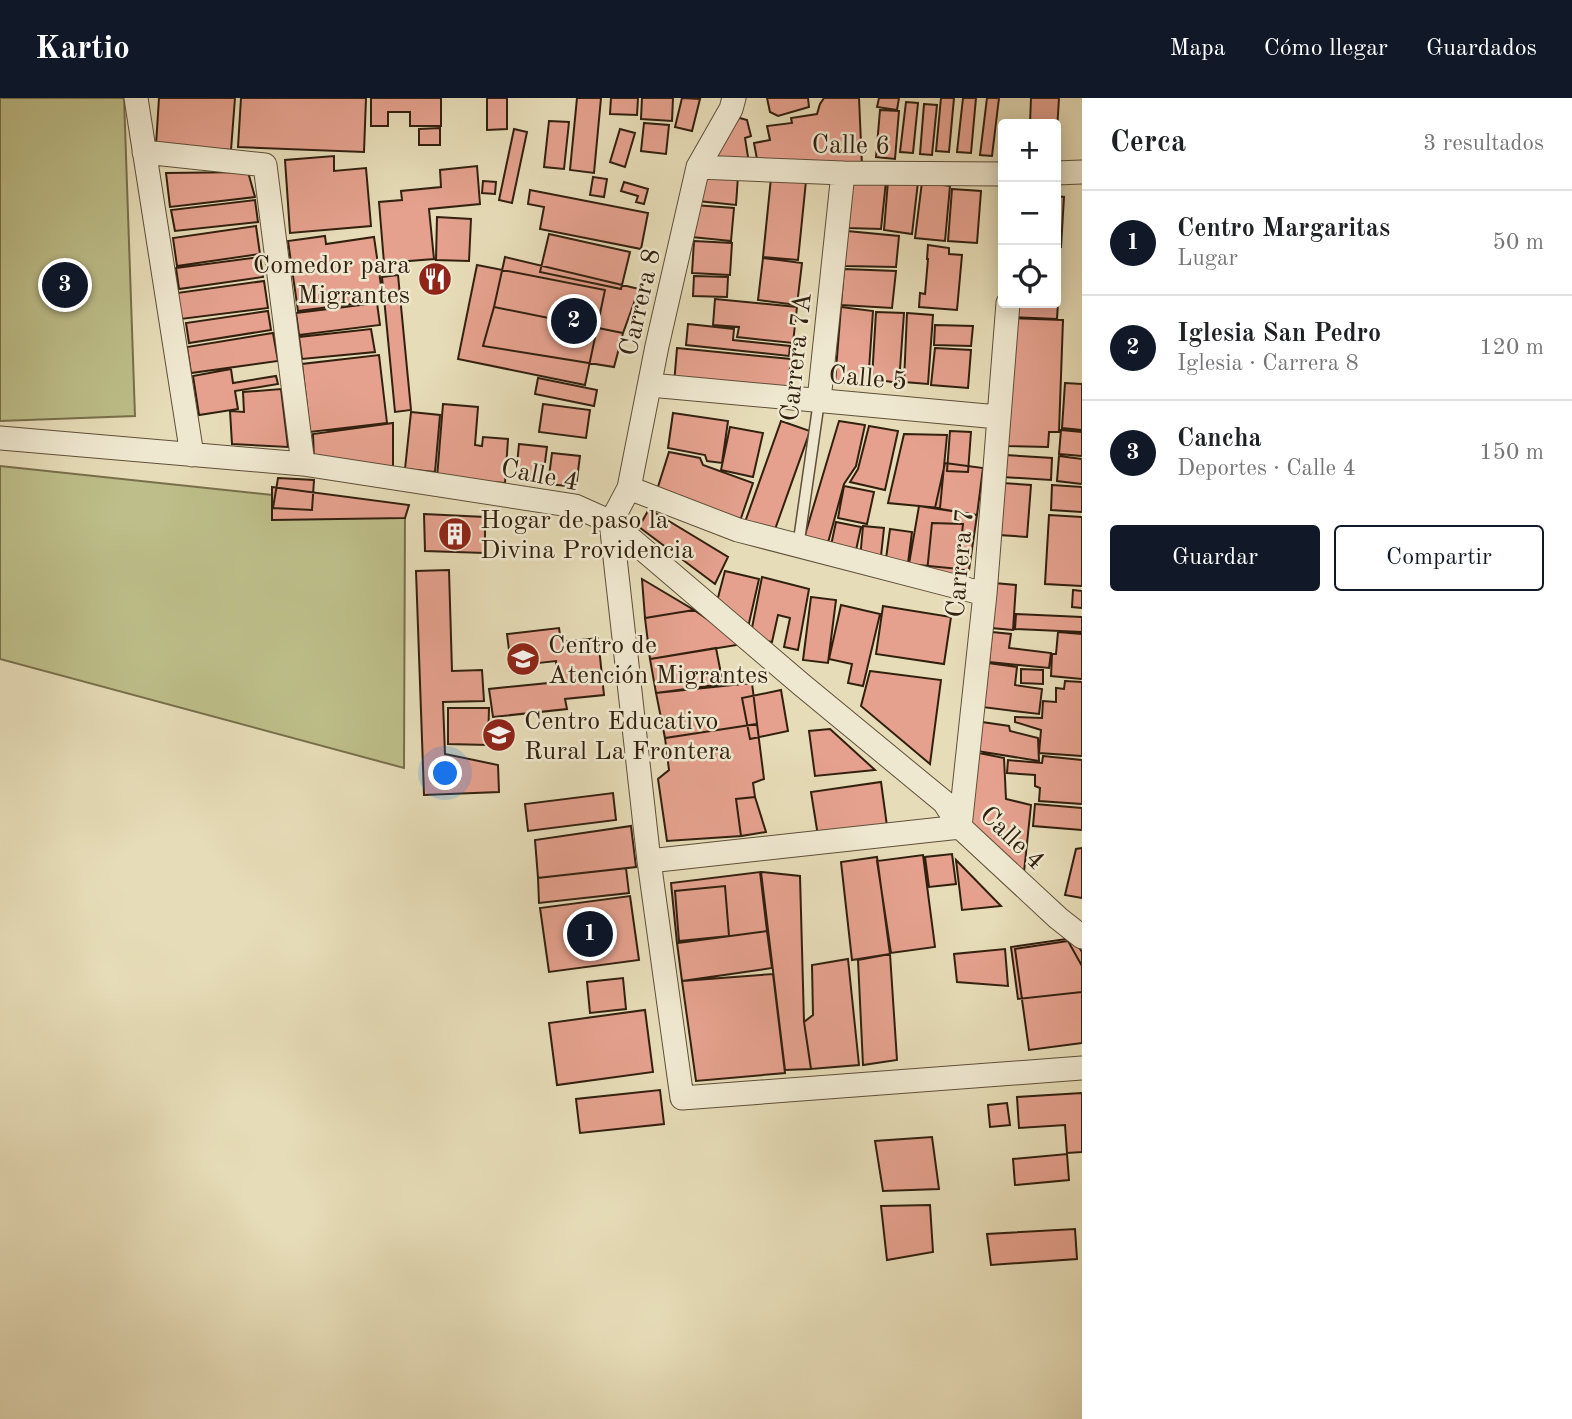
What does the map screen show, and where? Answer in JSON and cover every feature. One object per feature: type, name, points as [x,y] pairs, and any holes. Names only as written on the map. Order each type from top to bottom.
[{"type":"street","points":[[136,98],[192,455]]},
{"type":"street","name":"Carrera 8","points":[[611,523],[629,488],[698,167],[731,109],[734,98]]},
{"type":"street","points":[[144,152],[265,165],[303,464]]},
{"type":"street","name":"Calle 6","points":[[698,167],[843,173],[998,174]]},
{"type":"street","points":[[1061,173],[1082,172]]},
{"type":"street","name":"Carrera 7A","points":[[819,400],[843,173]]},
{"type":"street","name":"Carrera 7","points":[[960,827],[985,594],[1008,308]]},
{"type":"street","name":"Calle 5","points":[[650,385],[998,417]]},
{"type":"street","name":"Calle 4","points":[[0,438],[303,464],[575,506],[611,523],[944,802],[960,827],[1082,937]]},
{"type":"street","points":[[629,488],[738,530],[985,594]]},
{"type":"street","points":[[611,523],[649,861],[682,1098],[1082,1068]]},
{"type":"street","points":[[649,861],[960,827]]},
{"type":"street","points":[[1058,918],[1082,916]]},
{"type":"lane","name":"Carrera 7A","points":[[798,547],[819,400]]},
{"type":"green space","points":[[0,98],[124,98],[135,416],[0,421]]},
{"type":"green space","points":[[0,466],[405,509],[404,768],[0,659]]},
{"type":"building","points":[[159,98],[235,98],[231,150],[156,145]]},
{"type":"building","points":[[241,98],[366,98],[364,152],[238,147]]},
{"type":"building","points":[[371,98],[441,98],[441,126],[410,126],[410,112],[388,112],[388,126],[371,126]]},
{"type":"building","points":[[487,98],[507,98],[507,129],[487,130]]},
{"type":"building","points":[[577,98],[601,98],[594,173],[570,170]]},
{"type":"building","points":[[611,98],[638,98],[637,115],[610,114]]},
{"type":"building","points":[[642,98],[673,98],[672,121],[641,119]]},
{"type":"building","points":[[682,98],[700,99],[692,131],[675,127]]},
{"type":"building","points":[[767,98],[808,98],[809,107],[778,116],[770,112]]},
{"type":"building","points":[[824,98],[859,98],[862,166],[757,159],[754,143],[770,140],[767,126],[792,123],[791,118],[817,114]]},
{"type":"building","points":[[879,98],[899,98],[897,110],[877,107]]},
{"type":"building","points":[[941,98],[954,98],[949,152],[936,151]]},
{"type":"building","points":[[963,98],[976,98],[971,153],[957,152]]},
{"type":"building","points":[[987,98],[999,98],[992,156],[980,155]]},
{"type":"building","points":[[1031,98],[1059,98],[1058,119],[1030,119]]},
{"type":"building","points":[[906,102],[918,103],[913,153],[900,152]]},
{"type":"building","points":[[924,104],[937,105],[932,155],[920,154]]},
{"type":"building","points":[[880,110],[899,111],[895,159],[876,157]]},
{"type":"building","points":[[740,118],[747,120],[751,136],[745,138],[749,163],[708,158],[728,122]]},
{"type":"building","points":[[549,121],[569,122],[564,169],[544,167]]},
{"type":"building","points":[[644,123],[669,125],[666,154],[641,151]]},
{"type":"building","points":[[440,128],[440,145],[419,145],[419,129]]},
{"type":"building","points":[[514,129],[527,132],[512,203],[499,200]]},
{"type":"building","points":[[620,129],[635,133],[625,167],[610,162]]},
{"type":"building","points":[[334,156],[334,171],[366,168],[371,226],[290,233],[285,160]]},
{"type":"building","points":[[477,166],[480,204],[429,209],[434,259],[384,263],[379,202],[402,200],[401,191],[441,187],[440,170]]},
{"type":"building","points":[[248,172],[255,197],[170,207],[166,173]]},
{"type":"building","points":[[701,173],[738,176],[736,205],[698,201]]},
{"type":"building","points":[[593,177],[607,179],[604,197],[590,195]]},
{"type":"building","points":[[771,178],[806,181],[798,260],[763,257]]},
{"type":"building","points":[[851,178],[886,181],[881,229],[847,228]]},
{"type":"building","points":[[483,181],[496,182],[495,194],[482,193]]},
{"type":"building","points":[[888,181],[918,182],[912,234],[884,230]]},
{"type":"building","points":[[624,182],[648,189],[644,204],[636,202],[638,196],[621,191]]},
{"type":"building","points":[[922,182],[950,186],[945,241],[915,238]]},
{"type":"building","points":[[952,189],[981,191],[977,243],[948,241]]},
{"type":"building","points":[[530,190],[648,213],[641,249],[540,229],[544,207],[528,204]]},
{"type":"building","points":[[1061,197],[1064,197],[1061,247]]},
{"type":"building","points":[[255,200],[258,222],[175,231],[171,210]]},
{"type":"building","points":[[694,205],[734,208],[731,241],[692,237]]},
{"type":"building","points":[[437,217],[471,219],[469,261],[436,260]]},
{"type":"building","points":[[256,226],[260,254],[177,266],[173,238]]},
{"type":"building","points":[[847,231],[899,236],[896,267],[844,266]]},
{"type":"building","points":[[549,234],[630,252],[621,289],[540,272]]},
{"type":"building","points":[[325,236],[326,244],[374,237],[382,292],[368,294],[369,302],[298,311],[288,241]]},
{"type":"building","points":[[694,241],[732,243],[730,275],[692,273]]},
{"type":"building","points":[[928,245],[949,248],[949,254],[962,255],[957,310],[919,307],[920,293],[925,294]]},
{"type":"building","points":[[260,257],[263,277],[179,289],[176,268]]},
{"type":"building","points":[[505,257],[639,289],[623,333],[494,307]]},
{"type":"building","points":[[763,258],[802,263],[797,305],[758,300]]},
{"type":"building","points":[[477,265],[605,290],[585,385],[458,359]]},
{"type":"building","points":[[844,269],[896,271],[892,308],[841,305]]},
{"type":"building","points":[[398,275],[411,410],[395,412],[382,277]]},
{"type":"building","points":[[694,276],[728,277],[727,297],[693,296]]},
{"type":"building","points":[[264,281],[268,308],[181,319],[177,293]]},
{"type":"building","points":[[715,299],[797,307],[793,343],[737,337],[739,327],[713,325]]},
{"type":"building","points":[[377,303],[380,325],[299,335],[296,313]]},
{"type":"building","points":[[494,307],[623,333],[614,367],[483,346]]},
{"type":"building","points":[[841,307],[873,311],[868,384],[835,382]]},
{"type":"building","points":[[1013,308],[1058,308],[1057,319],[1012,317]]},
{"type":"building","points":[[268,311],[271,330],[189,343],[186,323]]},
{"type":"building","points":[[876,312],[904,313],[899,383],[872,379]]},
{"type":"building","points":[[907,313],[933,315],[928,384],[904,382]]},
{"type":"building","points":[[1010,318],[1063,320],[1059,432],[1049,432],[1048,447],[1006,446]]},
{"type":"building","points":[[688,324],[734,329],[733,340],[790,346],[789,356],[686,345]]},
{"type":"building","points":[[935,325],[973,326],[971,346],[934,345]]},
{"type":"building","points":[[371,329],[375,352],[302,359],[299,337]]},
{"type":"building","points":[[273,333],[278,361],[191,373],[187,347]]},
{"type":"building","points":[[677,348],[791,359],[787,394],[674,384]]},
{"type":"building","points":[[935,348],[971,350],[968,388],[931,385]]},
{"type":"building","points":[[379,355],[387,423],[310,432],[302,364]]},
{"type":"building","points":[[231,369],[233,383],[276,376],[278,384],[235,391],[238,409],[199,415],[193,376]]},
{"type":"building","points":[[538,378],[597,390],[594,406],[535,394]]},
{"type":"building","points":[[1065,383],[1082,384],[1082,430],[1062,428]]},
{"type":"building","points":[[281,389],[288,447],[232,444],[230,411],[244,412],[243,392]]},
{"type":"building","points":[[443,404],[478,407],[475,445],[482,446],[483,437],[508,439],[505,483],[437,478]]},
{"type":"building","points":[[543,404],[590,410],[586,438],[539,432]]},
{"type":"building","points":[[411,412],[440,415],[435,472],[405,469]]},
{"type":"building","points":[[673,413],[728,421],[722,463],[707,461],[705,455],[668,448]]},
{"type":"building","points":[[781,421],[810,431],[773,535],[744,525]]},
{"type":"building","points":[[839,421],[865,425],[856,466],[844,484],[826,550],[802,545]]},
{"type":"building","points":[[393,423],[393,467],[314,460],[313,434]]},
{"type":"building","points":[[869,426],[898,431],[885,490],[850,482],[858,469]]},
{"type":"building","points":[[730,427],[763,433],[753,477],[721,470]]},
{"type":"building","points":[[1061,430],[1082,432],[1082,456],[1059,454]]},
{"type":"building","points":[[950,431],[971,432],[968,472],[947,471]]},
{"type":"building","points":[[904,434],[947,435],[940,508],[888,503]]},
{"type":"building","points":[[519,444],[547,447],[543,478],[516,475]]},
{"type":"building","points":[[669,452],[700,458],[703,465],[753,483],[739,524],[657,490]]},
{"type":"building","points":[[552,453],[580,456],[576,487],[548,484]]},
{"type":"building","points":[[1005,455],[1052,458],[1051,480],[1003,477]]},
{"type":"building","points":[[1059,456],[1082,459],[1082,484],[1057,481]]},
{"type":"building","points":[[945,463],[983,468],[977,515],[935,508]]},
{"type":"building","points":[[278,478],[314,480],[312,510],[273,508]]},
{"type":"building","points":[[1002,483],[1031,485],[1027,537],[999,535]]},
{"type":"building","points":[[1052,485],[1082,487],[1082,512],[1051,510]]},
{"type":"building","points":[[844,486],[874,492],[867,524],[838,518]]},
{"type":"building","points":[[272,487],[409,505],[405,518],[272,520]]},
{"type":"building","points":[[919,506],[977,515],[969,570],[909,564]]},
{"type":"building","points":[[649,509],[728,557],[715,584],[639,527]]},
{"type":"building","name":"Hogar de paso la Divina Providencia","points":[[424,514],[485,517],[485,553],[425,551]]},
{"type":"building","points":[[1049,515],[1082,517],[1082,586],[1045,584]]},
{"type":"building","points":[[836,522],[861,527],[855,555],[830,550]]},
{"type":"building","points":[[932,523],[963,524],[957,578],[927,572]]},
{"type":"building","points":[[863,526],[884,528],[880,565],[860,559]]},
{"type":"building","points":[[890,529],[912,532],[907,571],[885,566]]},
{"type":"building","points":[[449,570],[452,671],[482,670],[484,701],[443,702],[445,754],[498,765],[499,792],[424,795],[416,571]]},
{"type":"building","points":[[725,571],[759,579],[747,632],[715,609]]},
{"type":"building","points":[[762,577],[809,589],[798,650],[784,647],[790,618],[778,615],[772,642],[750,638]]},
{"type":"building","points":[[642,579],[694,610],[645,618]]},
{"type":"building","points":[[994,583],[1016,585],[1013,630],[991,628]]},
{"type":"building","points":[[1073,590],[1082,591],[1082,608],[1072,607]]},
{"type":"building","points":[[811,597],[836,600],[828,663],[803,660]]},
{"type":"building","points":[[841,605],[880,614],[863,686],[848,683],[852,664],[829,659]]},
{"type":"building","points":[[883,606],[951,617],[944,664],[876,654]]},
{"type":"building","points":[[694,610],[743,644],[650,659],[645,618]]},
{"type":"building","points":[[1016,614],[1082,617],[1082,632],[1015,629]]},
{"type":"building","points":[[559,628],[561,642],[598,638],[604,695],[565,699],[567,709],[493,717],[489,689],[558,682],[556,661],[511,666],[507,634]]},
{"type":"building","points":[[992,632],[1011,634],[1009,648],[1051,653],[1049,668],[989,662]]},
{"type":"building","points":[[1058,632],[1082,634],[1082,679],[1051,676],[1052,654],[1056,654]]},
{"type":"building","points":[[716,648],[723,684],[656,693],[650,659]]},
{"type":"building","points":[[988,663],[1017,667],[1015,685],[1042,689],[1039,714],[982,707]]},
{"type":"building","points":[[1021,669],[1043,670],[1043,684],[1021,683]]},
{"type":"building","points":[[870,671],[941,680],[930,764],[861,706]]},
{"type":"building","points":[[1065,681],[1082,682],[1082,756],[1039,753],[1041,730],[1015,722],[1015,717],[1042,718],[1043,701],[1056,702],[1056,688],[1064,689]]},
{"type":"building","points":[[752,683],[757,724],[665,738],[656,693]]},
{"type":"building","points":[[781,690],[788,731],[750,739],[742,698]]},
{"type":"building","points":[[448,708],[489,708],[488,745],[448,744]]},
{"type":"building","points":[[982,722],[1009,726],[1010,731],[1038,738],[1039,761],[977,751]]},
{"type":"building","points":[[757,724],[764,779],[753,783],[755,797],[736,799],[741,836],[667,841],[658,779],[669,770],[665,738]]},
{"type":"building","points":[[830,729],[875,770],[815,776],[809,731]]},
{"type":"building","points":[[979,753],[1004,758],[1006,799],[1031,805],[1024,872],[970,823]]},
{"type":"building","points":[[1043,756],[1082,760],[1082,804],[1039,801],[1040,788],[1035,786],[1035,775],[1007,773],[1008,760],[1042,763]]},
{"type":"building","points":[[881,782],[887,826],[818,836],[811,792]]},
{"type":"building","points":[[613,793],[616,820],[528,831],[525,804]]},
{"type":"building","points":[[755,797],[766,832],[741,836],[736,799]]},
{"type":"building","points":[[1035,804],[1082,808],[1082,830],[1033,826]]},
{"type":"building","points":[[631,826],[636,867],[538,878],[535,840]]},
{"type":"building","points":[[1082,848],[1082,898],[1065,895],[1076,849]]},
{"type":"building","points":[[952,854],[956,884],[929,887],[925,857]]},
{"type":"building","points":[[923,855],[935,947],[891,953],[877,861]]},
{"type":"building","points":[[877,857],[890,954],[852,960],[841,862]]},
{"type":"building","points":[[956,860],[1001,906],[962,910]]},
{"type":"building","points":[[626,868],[629,893],[539,903],[538,878]]},
{"type":"building","points":[[760,872],[767,931],[677,943],[671,883]]},
{"type":"building","points":[[761,872],[800,876],[804,1022],[811,1069],[785,1070]]},
{"type":"building","points":[[725,886],[729,936],[679,941],[675,891]]},
{"type":"building","points":[[630,896],[639,960],[549,972],[540,908]]},
{"type":"building","points":[[767,931],[772,968],[682,981],[677,943]]},
{"type":"building","points":[[1073,938],[1082,952],[1082,992],[1018,999],[1011,947]]},
{"type":"building","points":[[1068,941],[1082,966],[1082,1043],[1029,1050],[1015,949]]},
{"type":"building","points":[[1005,949],[1008,986],[957,982],[954,954]]},
{"type":"building","points":[[890,954],[897,1060],[863,1065],[858,960]]},
{"type":"building","points":[[848,959],[859,1065],[811,1069],[804,1022],[813,1015],[812,965]]},
{"type":"building","points":[[773,974],[785,1073],[696,1081],[682,981]]},
{"type":"building","points":[[623,978],[626,1009],[590,1013],[587,982]]},
{"type":"building","points":[[645,1010],[653,1072],[557,1085],[549,1023]]},
{"type":"building","points":[[660,1090],[664,1124],[580,1133],[576,1099]]},
{"type":"building","points":[[1082,1093],[1082,1152],[1067,1153],[1065,1125],[1019,1128],[1017,1097]]},
{"type":"building","points":[[1007,1103],[1010,1125],[990,1127],[988,1105]]},
{"type":"building","points":[[932,1137],[939,1189],[883,1191],[875,1141]]},
{"type":"building","points":[[1067,1154],[1069,1180],[1015,1185],[1013,1159]]},
{"type":"building","points":[[930,1205],[933,1252],[887,1260],[881,1206]]},
{"type":"building","points":[[1075,1229],[1077,1259],[991,1265],[987,1234]]},
{"type":"place","name":"Comedor para Migrantes","points":[[435,279]]},
{"type":"place","name":"Cancha","points":[[65,285]]},
{"type":"place","name":"Iglesia San Pedro","points":[[574,321]]},
{"type":"place","name":"Hogar de paso la Divina Providencia","points":[[455,534]]},
{"type":"place","name":"Centro de Atención Migrantes","points":[[523,659]]},
{"type":"place","name":"Centro Educativo Rural La Frontera","points":[[499,735]]},
{"type":"place","name":"Centro Margaritas","points":[[590,934]]}]
